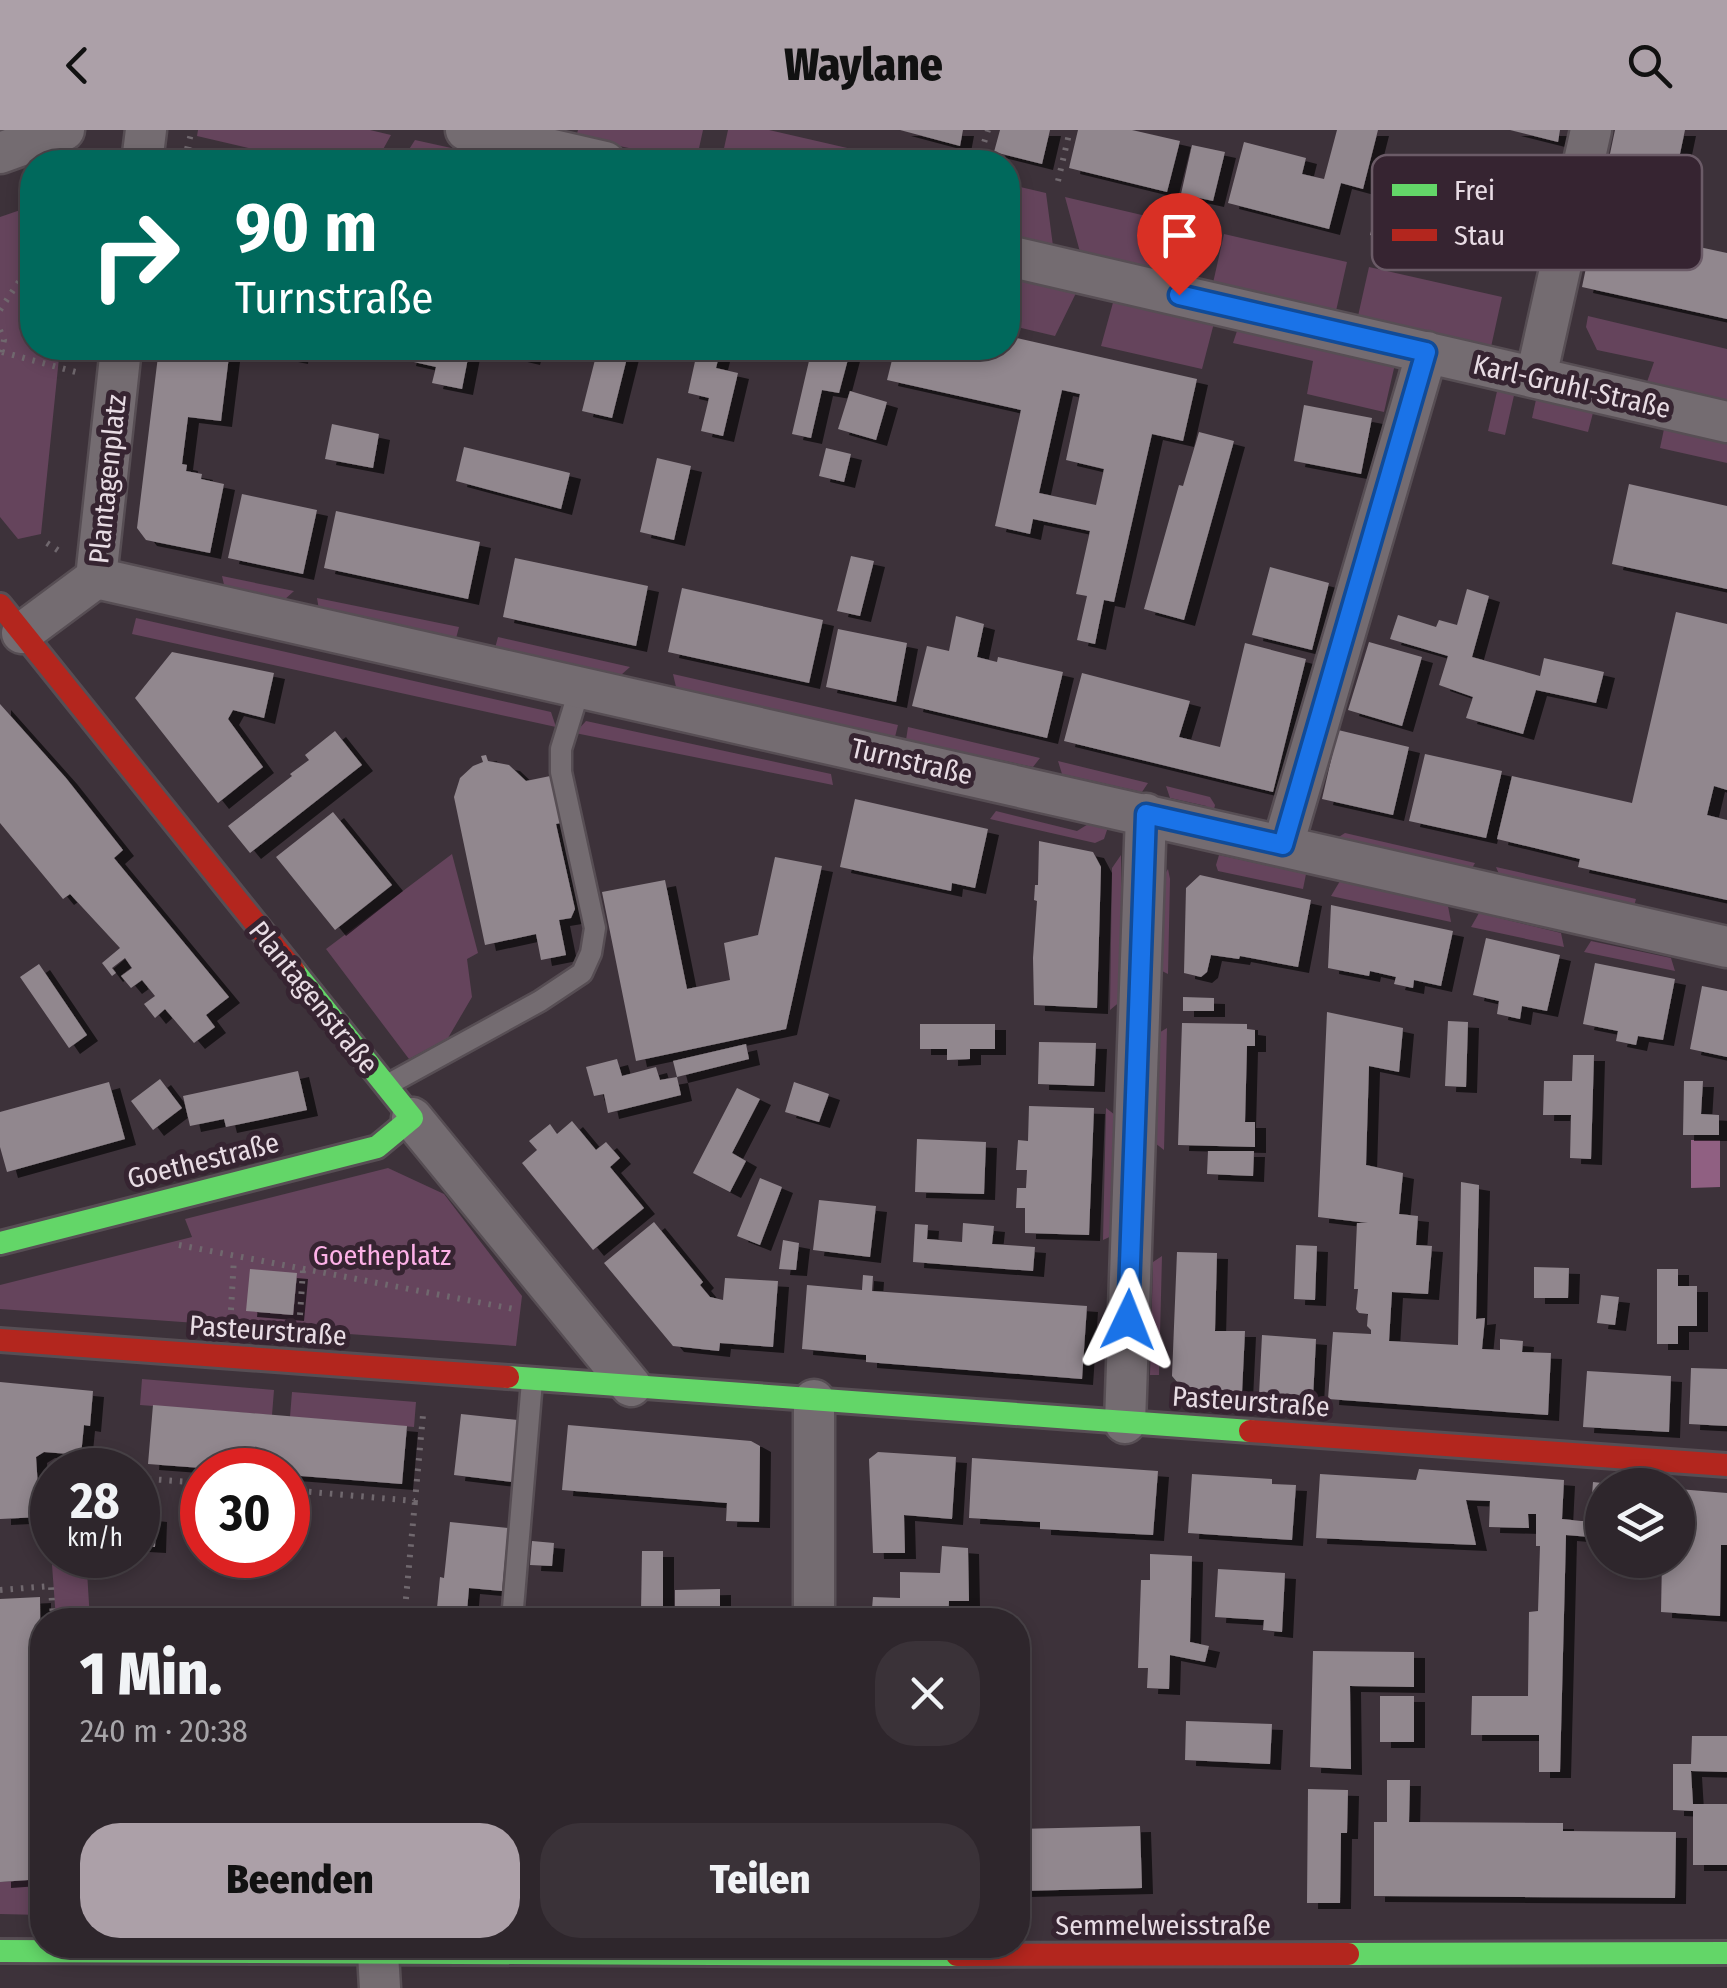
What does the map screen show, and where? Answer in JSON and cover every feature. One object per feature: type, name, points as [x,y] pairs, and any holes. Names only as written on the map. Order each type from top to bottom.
[{"type":"street","points":[[0,153],[64,130]]},
{"type":"street","points":[[466,130],[553,150]]},
{"type":"street","points":[[1585,155],[1591,130]]},
{"type":"street","name":"Karl-Gruhl-Straße","points":[[1020,259],[1727,422]]},
{"type":"street","points":[[1536,377],[1560,270]]},
{"type":"street","points":[[1283,845],[1426,352]]},
{"type":"street","name":"Plantagenplatz","points":[[11,619],[96,578],[120,365]]},
{"type":"street","name":"Turnstraße","points":[[96,578],[1727,947]]},
{"type":"street","name":"Plantagenstraße","points":[[11,619],[632,1386]]},
{"type":"street","points":[[1125,1423],[1146,814]]},
{"type":"street","name":"Goethestraße","points":[[0,1243],[377,1147],[412,1118]]},
{"type":"street","name":"Pasteurstraße","points":[[0,1340],[1727,1465]]},
{"type":"street","points":[[814,1400],[814,1608]]},
{"type":"street","name":"Semmelweisstraße","points":[[0,1952],[30,1953]]},
{"type":"street","name":"Semmelweisstraße","points":[[126,1958],[379,1970],[1727,1954]]},
{"type":"lane","points":[[386,1086],[540,1001],[582,973],[591,953],[594,928],[561,772],[560,748],[580,687]]},
{"type":"lane","points":[[513,1608],[532,1379]]},
{"type":"path","points":[[188,149],[192,130]]},
{"type":"path","points":[[1058,181],[1070,130]]},
{"type":"path","points":[[0,310],[20,280]]},
{"type":"path","points":[[0,330],[4,340],[1,353]]},
{"type":"path","points":[[70,360],[120,365]]},
{"type":"path","points":[[169,1200],[180,1248],[527,1311]]},
{"type":"path","points":[[405,1608],[427,1372]]},
{"type":"path","points":[[310,1492],[415,1501]]},
{"type":"path","points":[[0,1590],[50,1586],[52,1608]]},
{"type":"green space","points":[[198,130],[370,130],[391,135],[383,150],[257,150],[197,136]]},
{"type":"green space","points":[[578,130],[703,130],[699,150],[638,150],[576,137]]},
{"type":"green space","points":[[728,130],[769,130],[856,150],[724,150]]},
{"type":"green space","points":[[415,140],[460,150],[409,150]]},
{"type":"green space","points":[[1020,187],[1046,193],[1053,246],[1020,239]]},
{"type":"green space","points":[[1065,197],[1159,219],[1148,268],[1080,252]]},
{"type":"green space","points":[[20,210],[20,360],[59,360],[41,534],[18,539],[0,517],[0,217]]},
{"type":"green space","points":[[1178,224],[1204,229],[1192,278],[1166,272]]},
{"type":"green space","points":[[1224,234],[1347,262],[1336,311],[1213,283]]},
{"type":"green space","points":[[1369,267],[1502,297],[1491,347],[1358,316]]},
{"type":"green space","points":[[1020,278],[1077,291],[1055,336],[1020,328]]},
{"type":"green space","points":[[1114,299],[1214,323],[1202,369],[1101,346]]},
{"type":"green space","points":[[1588,316],[1727,349],[1727,401],[1647,382],[1654,362],[1597,350],[1586,327]]},
{"type":"green space","points":[[1238,328],[1395,364],[1384,412],[1307,394],[1313,361],[1233,343]]},
{"type":"green space","points":[[1498,387],[1515,391],[1505,435],[1488,431]]},
{"type":"green space","points":[[1537,395],[1594,409],[1588,432],[1532,418]]},
{"type":"green space","points":[[1664,429],[1727,443],[1727,463],[1660,448]]},
{"type":"green space","points":[[222,576],[294,591],[283,601],[225,589]]},
{"type":"green space","points":[[317,598],[459,627],[454,646],[319,610]]},
{"type":"green space","points":[[136,618],[551,712],[556,727],[132,634]]},
{"type":"green space","points":[[498,637],[630,667],[621,675],[494,652]]},
{"type":"green space","points":[[673,674],[898,725],[895,737],[676,687]]},
{"type":"green space","points":[[586,721],[831,774],[833,785],[575,733]]},
{"type":"green space","points":[[908,727],[1040,758],[1033,767],[906,740]]},
{"type":"green space","points":[[1058,761],[1148,783],[1142,792],[1062,774]]},
{"type":"green space","points":[[1166,786],[1210,797],[1215,805],[1212,819],[1206,806],[1170,798]]},
{"type":"green space","points":[[996,811],[1077,831],[1093,821],[1108,827],[1104,839],[1095,843],[990,819]]},
{"type":"green space","points":[[1345,833],[1475,863],[1470,872],[1334,840]]},
{"type":"green space","points":[[452,854],[478,953],[467,959],[472,997],[448,1038],[409,1059],[326,949]]},
{"type":"green space","points":[[1121,855],[1122,1000],[1110,1010],[1112,868]]},
{"type":"green space","points":[[1219,855],[1306,874],[1303,889],[1218,871]]},
{"type":"green space","points":[[1496,867],[1636,899],[1633,910],[1501,879]]},
{"type":"green space","points":[[1168,869],[1168,974],[1158,969],[1163,877]]},
{"type":"green space","points":[[1340,881],[1448,906],[1451,922],[1331,896]]},
{"type":"green space","points":[[1479,913],[1561,933],[1564,947],[1471,927]]},
{"type":"green space","points":[[1591,941],[1671,958],[1675,971],[1584,952]]},
{"type":"green space","points":[[1167,1028],[1164,1150],[1155,1143],[1157,1034]]},
{"type":"green space","points":[[1106,1108],[1119,1118],[1116,1234],[1103,1240]]},
{"type":"green space","name":"Goetheplatz","points":[[388,1168],[444,1194],[522,1296],[516,1346],[0,1309],[0,1285],[192,1237],[185,1219]]},
{"type":"green space","points":[[1162,1256],[1159,1375],[1150,1375],[1153,1262]]},
{"type":"green space","points":[[142,1379],[274,1390],[272,1415],[140,1405]]},
{"type":"green space","points":[[292,1392],[416,1402],[414,1427],[290,1417]]},
{"type":"green space","points":[[53,1578],[87,1578],[89,1608],[55,1608]]},
{"type":"green space","points":[[30,1880],[30,1915],[0,1914],[0,1882]]},
{"type":"shaded area","points":[[1691,1140],[1720,1140],[1720,1187],[1691,1188]]},
{"type":"building","points":[[900,130],[963,130],[960,146]]},
{"type":"building","points":[[1000,130],[1050,130],[1042,164],[1020,158],[1020,150],[995,150]]},
{"type":"building","points":[[1078,130],[1132,130],[1180,141],[1167,192],[1069,168]]},
{"type":"building","points":[[1337,130],[1378,130],[1363,189],[1341,183],[1329,229],[1228,203],[1244,142],[1306,158],[1302,174],[1324,179]]},
{"type":"building","points":[[1510,130],[1560,130],[1558,142]]},
{"type":"building","points":[[1615,130],[1685,130],[1680,155],[1610,155]]},
{"type":"building","points":[[1192,145],[1225,152],[1213,201],[1181,194]]},
{"type":"building","points":[[1702,248],[1727,253],[1727,319],[1582,287],[1586,270],[1702,270]]},
{"type":"building","points":[[1020,339],[1197,379],[1183,441],[1152,434],[1114,602],[1104,600],[1095,644],[1077,640],[1087,596],[1076,594],[1090,531],[1033,519],[1030,534],[995,526],[1021,410],[887,380],[892,360],[1020,360]],"holes":[[[1062,390],[1080,394],[1066,460],[1104,469],[1096,505],[1039,493]]]},
{"type":"building","points":[[158,360],[229,360],[221,421],[188,417],[182,464],[187,465],[186,471],[202,474],[201,479],[224,484],[210,553],[146,540],[137,528]]},
{"type":"building","points":[[405,360],[468,360],[462,389],[432,383],[436,367]]},
{"type":"building","points":[[595,360],[626,360],[612,418],[582,411]]},
{"type":"building","points":[[695,360],[718,360],[716,368],[738,373],[723,436],[701,431],[709,398],[688,393]]},
{"type":"building","points":[[809,360],[848,360],[839,393],[822,390],[811,438],[792,434]]},
{"type":"building","points":[[850,391],[887,402],[876,440],[838,429]]},
{"type":"building","points":[[1304,405],[1372,418],[1361,474],[1294,461]]},
{"type":"building","points":[[332,424],[379,434],[373,468],[325,459]]},
{"type":"building","points":[[1199,432],[1234,441],[1184,620],[1144,609],[1179,485],[1183,486]]},
{"type":"building","points":[[464,447],[570,473],[561,509],[456,481]]},
{"type":"building","points":[[826,448],[851,454],[844,482],[819,476]]},
{"type":"building","points":[[657,458],[691,466],[674,540],[640,532]]},
{"type":"building","points":[[1629,484],[1727,506],[1727,589],[1612,564]]},
{"type":"building","points":[[242,494],[317,510],[303,574],[228,558]]},
{"type":"building","points":[[336,511],[480,542],[468,599],[324,568]]},
{"type":"building","points":[[851,556],[874,561],[860,616],[837,611]]},
{"type":"building","points":[[515,558],[648,586],[636,646],[503,617]]},
{"type":"building","points":[[1270,567],[1329,583],[1312,650],[1252,635]]},
{"type":"building","points":[[682,588],[823,620],[809,683],[668,652]]},
{"type":"building","points":[[1467,589],[1489,596],[1472,657],[1540,676],[1544,658],[1604,672],[1596,703],[1536,690],[1523,734],[1466,718],[1473,697],[1439,685],[1448,656],[1390,639],[1398,615],[1436,627],[1439,620],[1457,625]]},
{"type":"building","points":[[1676,612],[1727,624],[1727,790],[1714,786],[1707,815],[1727,820],[1727,900],[1578,867],[1580,859],[1497,839],[1512,776],[1632,803]]},
{"type":"building","points":[[956,616],[984,624],[977,657],[997,662],[998,657],[1063,672],[1047,738],[912,706],[927,646],[949,651]]},
{"type":"building","points":[[838,629],[907,643],[896,702],[826,687]]},
{"type":"building","points":[[1369,642],[1422,657],[1402,726],[1348,710]]},
{"type":"building","points":[[1245,643],[1306,659],[1273,792],[1064,741],[1082,673],[1190,701],[1179,737],[1220,747]]},
{"type":"building","points":[[172,652],[274,673],[264,718],[233,710],[228,719],[263,767],[218,803],[135,698]]},
{"type":"building","points":[[0,704],[123,850],[114,858],[229,997],[206,1015],[215,1027],[194,1043],[165,1009],[155,1018],[144,1004],[155,996],[142,980],[131,988],[121,976],[132,968],[125,958],[112,968],[116,973],[112,976],[102,963],[120,948],[70,894],[63,899],[0,823]]},
{"type":"building","points":[[1338,730],[1409,747],[1393,815],[1322,799]]},
{"type":"building","points":[[335,731],[362,765],[250,853],[228,826],[292,776],[309,760],[305,755]]},
{"type":"building","points":[[1425,754],[1502,771],[1486,838],[1409,821]]},
{"type":"building","points":[[486,755],[488,761],[509,765],[526,781],[555,775],[565,822],[556,824],[575,909],[571,918],[559,920],[566,955],[541,960],[536,934],[485,945],[454,797],[460,778],[483,762],[481,756]]},
{"type":"building","points":[[855,799],[988,829],[975,888],[952,883],[951,891],[840,867]]},
{"type":"building","points":[[333,812],[392,885],[335,930],[276,857]]},
{"type":"building","points":[[1039,841],[1093,852],[1101,867],[1097,1008],[1034,1005],[1034,900]]},
{"type":"building","points":[[775,857],[822,866],[786,1029],[636,1061],[602,892],[665,880],[687,989],[730,980],[724,943],[758,935]]},
{"type":"building","points":[[1200,875],[1311,900],[1298,967],[1211,955],[1207,972],[1201,977],[1184,973],[1186,888]]},
{"type":"building","points":[[1331,905],[1453,931],[1441,986],[1414,980],[1413,988],[1394,984],[1396,977],[1328,968]]},
{"type":"building","points":[[1486,938],[1560,955],[1547,1011],[1522,1006],[1520,1019],[1497,1014],[1499,1001],[1473,995]]},
{"type":"building","points":[[1595,963],[1675,979],[1663,1040],[1638,1036],[1636,1045],[1616,1041],[1618,1031],[1583,1024]]},
{"type":"building","points":[[39,964],[87,1035],[69,1048],[20,977]]},
{"type":"building","points":[[1702,986],[1727,991],[1727,1057],[1690,1049]]},
{"type":"building","points":[[1183,997],[1214,998],[1214,1011],[1183,1011]]},
{"type":"building","points":[[1327,1012],[1403,1028],[1399,1072],[1369,1066],[1366,1165],[1403,1173],[1399,1214],[1418,1216],[1416,1245],[1432,1246],[1428,1294],[1392,1292],[1389,1341],[1458,1345],[1461,1182],[1479,1185],[1476,1319],[1485,1318],[1482,1349],[1500,1350],[1500,1339],[1523,1341],[1522,1352],[1551,1353],[1548,1415],[1328,1399],[1333,1332],[1371,1334],[1371,1330],[1367,1326],[1368,1314],[1356,1309],[1358,1289],[1354,1289],[1357,1223],[1368,1223],[1318,1217]]},
{"type":"building","points":[[1448,1021],[1468,1022],[1466,1087],[1445,1086]]},
{"type":"building","points":[[1182,1023],[1247,1024],[1247,1029],[1255,1030],[1255,1046],[1247,1046],[1245,1122],[1255,1122],[1255,1147],[1178,1145]]},
{"type":"building","points":[[920,1024],[995,1024],[995,1049],[970,1049],[970,1059],[947,1060],[947,1049],[920,1049]]},
{"type":"building","points":[[1039,1042],[1096,1043],[1094,1086],[1038,1084]]},
{"type":"building","points":[[746,1044],[749,1059],[677,1077],[673,1061]]},
{"type":"building","points":[[1573,1055],[1594,1055],[1591,1159],[1570,1158],[1571,1115],[1543,1115],[1544,1081],[1572,1081]]},
{"type":"building","points":[[617,1059],[622,1076],[656,1067],[660,1080],[677,1077],[681,1095],[608,1113],[604,1094],[594,1096],[586,1067]]},
{"type":"building","points":[[298,1071],[307,1110],[226,1127],[224,1119],[190,1126],[183,1096]]},
{"type":"building","points":[[160,1079],[182,1108],[153,1130],[131,1101]]},
{"type":"building","points":[[1684,1081],[1703,1081],[1701,1114],[1719,1115],[1719,1135],[1683,1135]]},
{"type":"building","points":[[109,1082],[125,1139],[7,1172],[0,1147],[0,1112]]},
{"type":"building","points":[[794,1082],[829,1094],[819,1122],[785,1112]]},
{"type":"building","points":[[737,1088],[760,1099],[732,1153],[746,1161],[730,1192],[693,1173]]},
{"type":"building","points":[[1029,1106],[1094,1108],[1089,1235],[1025,1233],[1025,1208],[1016,1208],[1017,1188],[1026,1188],[1027,1170],[1016,1170],[1018,1140],[1028,1141]]},
{"type":"building","points":[[572,1121],[596,1150],[606,1142],[620,1158],[610,1167],[644,1208],[593,1250],[522,1163],[537,1150],[529,1141],[550,1124],[557,1134]]},
{"type":"building","points":[[917,1139],[986,1142],[984,1194],[915,1192]]},
{"type":"building","points":[[1208,1151],[1254,1151],[1253,1176],[1207,1174]]},
{"type":"building","points":[[760,1178],[782,1187],[760,1245],[737,1236]]},
{"type":"building","points":[[819,1200],[876,1206],[870,1257],[813,1250]]},
{"type":"building","points":[[654,1222],[703,1282],[700,1285],[710,1297],[723,1300],[725,1278],[778,1281],[773,1347],[720,1343],[719,1351],[673,1346],[604,1263]]},
{"type":"building","points":[[963,1223],[994,1226],[992,1244],[1035,1247],[1033,1271],[913,1262],[915,1224],[928,1225],[927,1239],[962,1242]]},
{"type":"building","points":[[783,1240],[799,1243],[796,1270],[779,1269]]},
{"type":"building","points":[[1296,1245],[1317,1246],[1315,1300],[1294,1299]]},
{"type":"building","points":[[1177,1252],[1217,1253],[1215,1331],[1245,1331],[1242,1393],[1183,1389],[1172,1376]]},
{"type":"building","points":[[1534,1267],[1569,1268],[1568,1298],[1534,1298]]},
{"type":"building","points":[[250,1269],[297,1273],[293,1315],[246,1311]]},
{"type":"building","points":[[1657,1269],[1678,1269],[1678,1286],[1697,1286],[1697,1326],[1678,1326],[1678,1344],[1657,1344]]},
{"type":"building","points":[[863,1275],[873,1276],[872,1291],[1087,1306],[1082,1379],[866,1362],[866,1355],[802,1349],[807,1285],[862,1290]]},
{"type":"building","points":[[1601,1295],[1619,1297],[1615,1325],[1597,1323]]},
{"type":"building","points":[[1262,1335],[1316,1339],[1313,1398],[1259,1395]]},
{"type":"building","points":[[1691,1368],[1727,1369],[1727,1426],[1689,1424]]},
{"type":"building","points":[[1587,1371],[1671,1376],[1669,1432],[1583,1427]]},
{"type":"building","points":[[0,1382],[93,1391],[90,1426],[84,1425],[82,1448],[30,1448],[30,1518],[0,1519]]},
{"type":"building","points":[[153,1405],[407,1426],[402,1484],[310,1477],[310,1448],[180,1448],[180,1466],[160,1465],[160,1448],[149,1448]]},
{"type":"building","points":[[461,1414],[518,1420],[512,1482],[454,1475]]},
{"type":"building","points":[[568,1425],[751,1441],[760,1446],[759,1522],[726,1521],[727,1503],[562,1490]]},
{"type":"building","points":[[878,1452],[956,1457],[952,1519],[904,1515],[905,1553],[873,1553],[869,1459]]},
{"type":"building","points":[[972,1458],[1158,1471],[1153,1535],[1040,1529],[1040,1522],[969,1518]]},
{"type":"building","points":[[1419,1469],[1564,1480],[1562,1519],[1585,1521],[1585,1537],[1566,1535],[1560,1772],[1539,1772],[1539,1735],[1471,1735],[1472,1696],[1528,1696],[1529,1612],[1538,1611],[1540,1546],[1536,1546],[1536,1514],[1528,1514],[1529,1528],[1489,1527],[1490,1501],[1466,1500],[1476,1545],[1316,1538],[1320,1474],[1416,1480]]},
{"type":"building","points":[[1192,1474],[1272,1479],[1272,1484],[1296,1485],[1292,1540],[1188,1533]]},
{"type":"building","points":[[1695,1490],[1727,1493],[1727,1545],[1721,1545],[1720,1616],[1661,1612],[1662,1578],[1695,1578]]},
{"type":"building","points":[[450,1522],[508,1528],[502,1591],[469,1588],[467,1608],[437,1608],[440,1577],[444,1578]]},
{"type":"building","points":[[532,1541],[554,1543],[552,1566],[530,1565]]},
{"type":"building","points":[[942,1546],[968,1548],[969,1601],[949,1601],[949,1608],[872,1608],[873,1597],[900,1598],[900,1572],[940,1573]]},
{"type":"building","points":[[642,1551],[663,1551],[663,1608],[641,1608]]},
{"type":"building","points":[[1150,1554],[1192,1556],[1190,1642],[1209,1646],[1205,1662],[1170,1655],[1169,1689],[1147,1688],[1148,1668],[1138,1668],[1141,1580],[1150,1580]]},
{"type":"building","points":[[1218,1569],[1285,1573],[1282,1632],[1263,1630],[1264,1620],[1215,1617]]},
{"type":"building","points":[[720,1589],[720,1608],[675,1608],[675,1590]]},
{"type":"building","points":[[40,1597],[40,1608],[30,1608],[30,1880],[0,1882],[0,1599]]},
{"type":"building","points":[[1313,1651],[1414,1652],[1414,1687],[1350,1686],[1351,1769],[1310,1767]]},
{"type":"building","points":[[1380,1696],[1414,1696],[1414,1742],[1380,1742]]},
{"type":"building","points":[[1186,1721],[1272,1724],[1270,1764],[1185,1760]]},
{"type":"building","points":[[1692,1736],[1727,1736],[1727,1772],[1691,1771],[1693,1804],[1727,1804],[1727,1865],[1693,1865],[1693,1811],[1673,1810],[1673,1764],[1691,1764]]},
{"type":"building","points":[[1387,1780],[1410,1780],[1409,1822],[1563,1823],[1563,1831],[1676,1832],[1675,1898],[1374,1896],[1374,1822],[1387,1822]]},
{"type":"building","points":[[1308,1789],[1348,1790],[1347,1833],[1341,1833],[1340,1903],[1307,1903]]},
{"type":"building","points":[[1140,1826],[1142,1888],[1030,1891],[1030,1829]]},
{"type":"traffic: fast","points":[[0,1243],[377,1147],[412,1118],[294,971]]},
{"type":"traffic: fast","points":[[508,1377],[1250,1431]]},
{"type":"traffic: fast","points":[[0,1951],[30,1951]]},
{"type":"traffic: fast","points":[[1348,1954],[1727,1953]]},
{"type":"traffic: jam","points":[[0,605],[294,971]]},
{"type":"traffic: jam","points":[[0,1340],[508,1377]]},
{"type":"traffic: jam","points":[[1250,1431],[1727,1465]]},
{"type":"traffic: jam","points":[[1030,1955],[1348,1954]]},
{"type":"route","points":[[1128,1320],[1146,814],[1283,845],[1426,352],[1179,295]]}]
